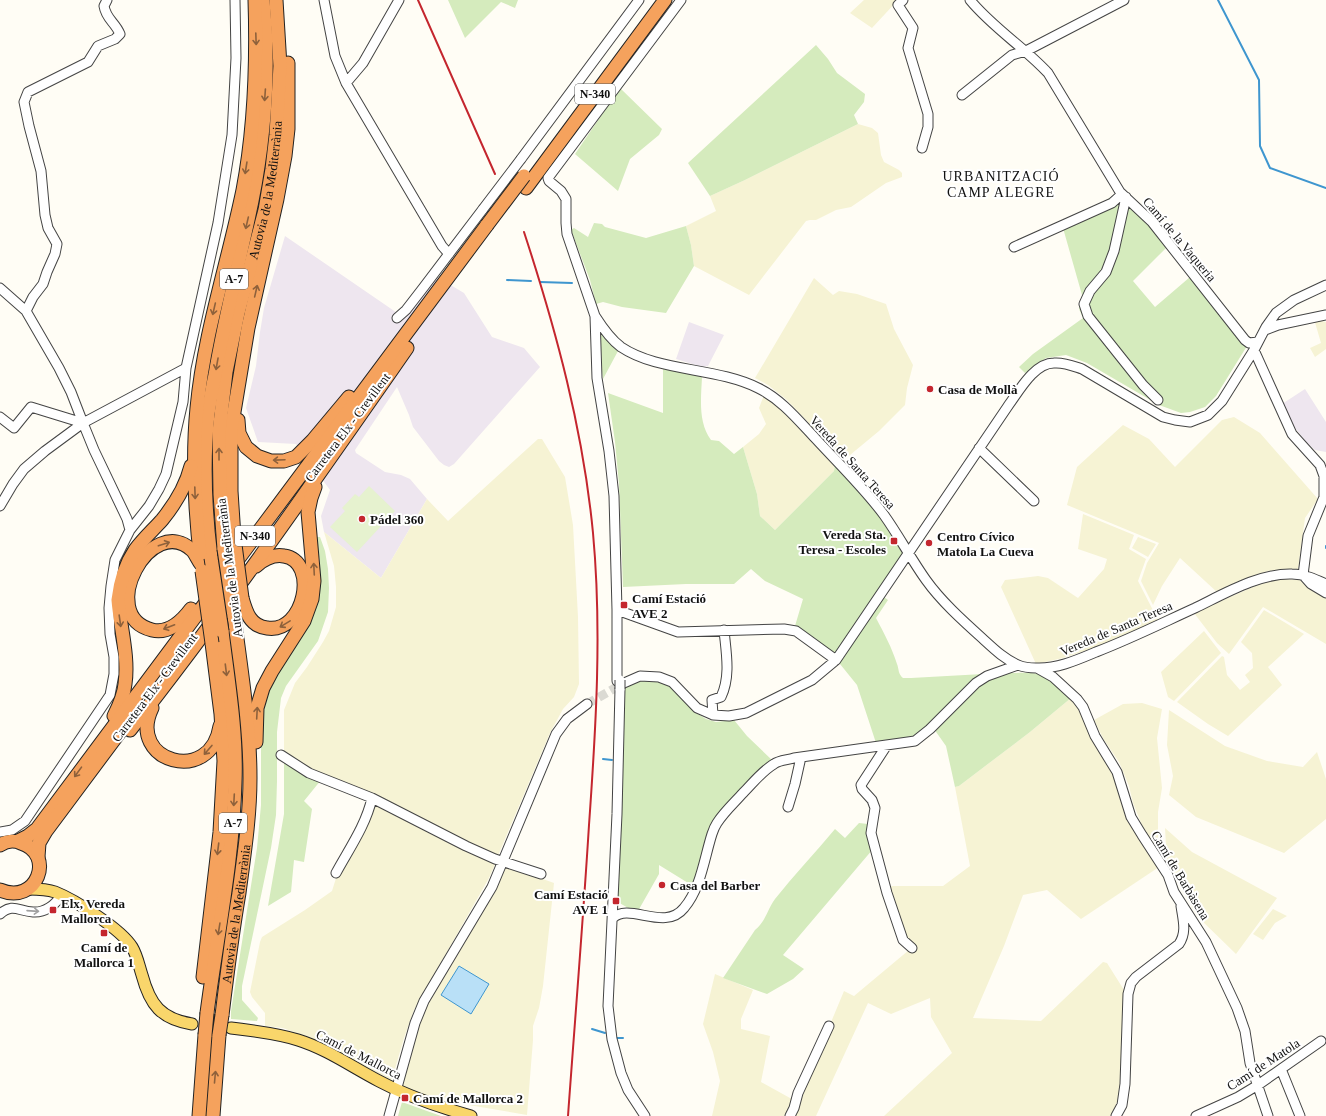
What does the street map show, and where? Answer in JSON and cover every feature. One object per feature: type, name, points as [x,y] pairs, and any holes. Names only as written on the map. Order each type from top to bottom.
[{"type":"highway","points":[[204,1013],[220,832],[224,762],[221,714],[212,643],[205,564],[195,492],[194,450],[197,408],[206,344],[243,189],[253,120],[256,48],[255,0]]},
{"type":"highway","name":"Autovia de la Mediterrània","points":[[199,1116],[198,1031],[204,1013],[228,874],[235,781],[233,722],[222,631],[205,564],[208,534],[205,465],[208,413],[222,332],[258,170],[267,68],[263,0]]},
{"type":"highway","name":"Autovia de la Mediterrània","points":[[213,1116],[222,1015],[247,831],[250,780],[246,716],[224,549],[220,494],[219,432],[226,372],[238,313],[265,210],[272,170],[276,135],[280,66],[276,0]]},
{"type":"highway","points":[[242,582],[264,560],[280,555],[288,557],[294,560],[300,567],[303,576],[303,596],[300,606],[294,617],[286,624],[276,628],[257,626],[246,613],[242,598],[234,537],[231,491],[231,430],[248,328],[278,199],[285,156],[288,122],[288,55],[279,0]]},
{"type":"highway","name":"Carretera Elx - Crevillent","points":[[525,182],[655,0]]},
{"type":"highway","name":"Carretera Elx - Crevillent","points":[[18,842],[37,829],[485,232],[665,0]]},
{"type":"highway","points":[[205,564],[193,552],[177,542],[168,542],[155,547],[146,555],[137,567],[130,582],[128,594],[129,606],[133,617],[147,629],[157,631],[169,628],[179,623],[398,333],[485,232]]},
{"type":"highway","name":"Carretera Elx - Crevillent","points":[[38,857],[40,843],[46,831],[406,348],[485,232]]},
{"type":"highway","points":[[63,809],[110,755],[168,681],[242,582],[406,348]]},
{"type":"highway","points":[[236,400],[239,433],[246,447],[257,456],[271,460],[284,460],[296,457],[313,440],[356,388]]},
{"type":"highway","points":[[95,750],[113,719],[119,706],[126,683],[126,668],[118,600],[122,576],[135,550],[174,503],[184,486],[190,470],[194,450]]},
{"type":"highway","points":[[250,780],[256,755],[257,708],[263,688],[304,621],[312,599],[314,581],[308,512],[318,479],[333,454]]},
{"type":"highway","points":[[168,681],[150,713],[147,723],[149,739],[158,752],[164,757],[174,761],[184,762],[200,758],[208,751],[215,741],[219,730],[221,714]]},
{"type":"highway","name":"N-340","points":[[0,845],[10,841],[18,842]]},
{"type":"highway","points":[[18,842],[26,844],[38,857]]},
{"type":"highway","name":"N-340","points":[[38,857],[40,864],[39,872]]},
{"type":"highway","points":[[2,893],[14,894],[28,889],[34,885],[39,872]]},
{"type":"main road","points":[[39,872],[58,894],[112,926],[123,936],[135,953],[146,991],[154,1005],[161,1012],[171,1018],[198,1031]]},
{"type":"main road","points":[[28,889],[58,894]]},
{"type":"main road","name":"Camí de Mallorca","points":[[231,1028],[276,1034],[308,1043],[343,1060],[397,1090],[422,1101],[471,1116]]},
{"type":"street","points":[[26,311],[43,284],[55,254],[57,244],[48,228],[45,215],[41,171],[24,102],[28,92],[88,62],[98,46],[115,39],[120,34],[117,27],[105,14],[104,6],[107,0]]},
{"type":"street","points":[[0,832],[12,830],[25,821],[110,694],[114,674],[114,657],[110,634],[109,608],[115,560],[130,530],[149,506],[166,474],[183,402],[186,368],[218,223],[232,136],[236,58],[235,0]]},
{"type":"street","points":[[324,0],[335,56],[346,83],[442,246],[449,254]]},
{"type":"street","points":[[396,318],[406,310],[449,254],[638,0]]},
{"type":"street","points":[[640,1116],[629,1099],[615,1061],[608,1027],[606,996],[612,904],[620,685],[614,496],[609,451],[597,378],[597,319],[567,234],[566,199],[561,191],[549,181],[548,178],[681,0]]},
{"type":"street","points":[[903,0],[898,5],[913,28],[908,48],[928,114],[928,127],[922,148]]},
{"type":"street","name":"Camí de la Vaqueria","points":[[970,0],[981,13],[1034,58],[1048,73],[1124,196],[1152,222],[1244,340],[1249,344],[1256,346]]},
{"type":"street","points":[[962,95],[1012,55],[1026,51],[1124,0]]},
{"type":"street","points":[[346,83],[363,63],[397,4]]},
{"type":"street","points":[[1014,247],[1112,203],[1124,196]]},
{"type":"street","points":[[1124,196],[1114,251],[1106,272],[1090,291],[1084,304],[1088,316],[1143,385],[1158,400]]},
{"type":"street","points":[[620,685],[640,676],[659,677],[672,682],[697,708],[713,715],[729,716],[746,713],[812,680],[836,660],[979,448],[1028,379],[1040,367],[1053,362],[1082,368],[1163,417],[1190,422],[1208,414],[1222,401],[1276,313],[1294,300],[1326,285]]},
{"type":"street","points":[[0,288],[26,311],[59,368],[71,392],[94,450],[127,519],[130,530]]},
{"type":"street","points":[[1265,330],[1278,325],[1326,314]]},
{"type":"street","name":"Vereda de Santa Teresa","points":[[597,319],[609,336],[620,346],[640,357],[666,364],[728,376],[758,387],[773,396],[871,498],[886,517],[927,581],[946,604],[998,652],[1018,665],[1037,668],[1054,667],[1084,657],[1121,642],[1236,588],[1266,577],[1292,574],[1303,575],[1326,584]]},
{"type":"street","points":[[1256,346],[1292,434],[1320,465],[1324,476],[1324,497],[1308,536],[1303,575],[1311,584],[1326,592]]},
{"type":"street","points":[[0,506],[24,469],[83,422],[186,368]]},
{"type":"street","points":[[0,417],[14,428],[31,407],[83,422]]},
{"type":"street","points":[[979,448],[1034,501]]},
{"type":"street","points":[[618,610],[678,632],[784,629],[796,631],[836,660]]},
{"type":"street","points":[[713,715],[712,700],[721,696],[724,690],[728,668],[724,630]]},
{"type":"street","points":[[613,918],[621,913],[632,913],[662,918],[680,914],[687,904],[700,877],[716,824],[764,772],[775,763],[801,757],[915,741],[930,729],[976,683],[987,676],[1018,665]]},
{"type":"street","name":"Camí de Barbàsena","points":[[1037,668],[1053,677],[1077,699],[1083,707],[1095,736],[1117,772],[1131,817],[1168,875],[1174,892],[1206,942],[1237,1008],[1245,1031],[1252,1070],[1268,1116]]},
{"type":"street","points":[[388,1116],[397,1090],[415,1023],[424,1001],[492,887],[556,734],[567,719],[587,704]]},
{"type":"street","points":[[887,745],[861,785],[862,789],[872,800],[875,808],[871,833],[887,893],[903,940],[912,948]]},
{"type":"street","points":[[281,755],[309,773],[372,798],[466,846],[541,874]]},
{"type":"street","points":[[788,807],[801,757]]},
{"type":"street","points":[[336,873],[359,830],[372,798]]},
{"type":"street","points":[[0,914],[6,909],[15,908],[33,912],[41,911],[56,904],[58,894]]},
{"type":"street","points":[[1116,1116],[1122,1105],[1125,1084],[1128,994],[1131,983],[1136,977],[1178,944],[1183,938],[1184,927],[1180,901]]},
{"type":"street","points":[[612,904],[632,913]]},
{"type":"street","points":[[612,904],[613,918],[608,984],[610,1025],[621,1073],[628,1090],[645,1116]]},
{"type":"street","points":[[790,1116],[798,1093],[829,1026]]},
{"type":"street","name":"Camí de Matola","points":[[1196,1116],[1238,1098],[1321,1041]]},
{"type":"street","points":[[1281,1069],[1300,1116]]},
{"type":"shaded area","points":[[864,0],[898,0],[872,28],[850,13]]},
{"type":"shaded area","points":[[858,124],[872,128],[878,133],[881,155],[884,162],[899,170],[902,173],[902,177],[886,183],[851,207],[836,210],[816,220],[806,221],[749,295],[694,266],[686,226],[716,211],[710,196]]},
{"type":"shaded area","points":[[285,236],[403,317],[437,277],[464,293],[492,337],[524,348],[540,367],[454,464],[449,467],[439,461],[413,427],[397,387],[355,450],[356,453],[385,472],[401,475],[410,479],[427,499],[381,578],[324,532],[321,516],[330,490],[296,444],[258,442],[246,408],[256,366],[264,308]]},
{"type":"shaded area","points":[[814,278],[833,295],[839,291],[857,294],[886,304],[894,329],[913,365],[907,388],[905,405],[879,431],[844,460],[787,400],[768,385],[755,378]]},
{"type":"shaded area","points":[[1314,319],[1326,322],[1326,349],[1315,357],[1310,348],[1321,343]]},
{"type":"shaded area","points":[[689,322],[724,335],[708,366],[702,367],[676,359]]},
{"type":"shaded area","points":[[1305,389],[1326,422],[1326,452],[1315,450],[1307,443],[1295,428],[1282,404]]},
{"type":"shaded area","points":[[764,395],[793,419],[835,465],[834,471],[775,530],[760,516],[757,494],[743,447],[759,434],[766,424],[759,408]]},
{"type":"shaded area","points":[[1234,417],[1260,433],[1318,499],[1305,518],[1298,569],[1268,571],[1218,593],[1180,558],[1162,586],[1153,605],[1141,581],[1147,563],[1159,543],[1067,505],[1077,467],[1123,425],[1149,439],[1175,467],[1222,420]]},
{"type":"shaded area","points":[[538,439],[542,439],[565,477],[573,525],[578,617],[579,684],[574,697],[563,709],[550,733],[497,858],[310,770],[284,752],[284,710],[295,683],[307,667],[329,631],[336,607],[334,566],[324,532],[381,578],[427,499],[448,521]]},
{"type":"shaded area","points":[[1083,514],[1134,535],[1129,549],[1146,559],[1138,581],[1158,620],[1109,643],[1063,658],[1036,664],[1001,587],[1005,580],[1038,576],[1048,578],[1078,598],[1104,569],[1107,559],[1078,549]]},
{"type":"shaded area","points":[[1138,537],[1156,544],[1148,557],[1132,548]]},
{"type":"shaded area","points":[[1283,579],[1300,580],[1309,588],[1326,597],[1326,644],[1263,607],[1229,654],[1217,643],[1194,613],[1262,583]]},
{"type":"shaded area","points":[[1264,610],[1304,634],[1268,667],[1282,685],[1228,736],[1177,702],[1222,656],[1224,657],[1227,675],[1240,690],[1250,682],[1245,675],[1253,668],[1252,653],[1241,642]]},
{"type":"shaded area","points":[[1204,631],[1221,653],[1174,701],[1168,697],[1161,672]]},
{"type":"shaded area","points":[[1071,698],[1079,707],[1109,764],[1120,789],[1132,827],[1159,867],[1081,919],[1047,890],[1023,895],[1004,946],[973,1018],[1041,1021],[1103,962],[1107,963],[1124,990],[1125,1007],[1121,1090],[1112,1116],[884,1116],[952,1053],[931,1017],[930,998],[891,1014],[868,1003],[816,1116],[712,1116],[720,1081],[713,1052],[703,1024],[715,974],[753,990],[741,1019],[741,1029],[770,1036],[761,1082],[790,1098],[799,1099],[844,991],[854,996],[909,950],[883,888],[893,886],[943,886],[970,866],[955,787],[959,786],[1030,732]]},
{"type":"shaded area","points":[[1142,703],[1162,709],[1157,738],[1162,788],[1158,812],[1158,851],[1146,835],[1119,762],[1104,740],[1094,720],[1123,704]]},
{"type":"shaded area","points":[[1169,710],[1225,746],[1267,761],[1303,767],[1317,752],[1326,779],[1326,819],[1284,853],[1196,817],[1169,795],[1173,776],[1167,745]]},
{"type":"shaded area","points":[[374,802],[496,862],[489,878],[414,1010],[391,1080],[315,1040],[283,1028],[265,1026],[265,1013],[252,997],[250,992],[262,937],[332,891],[337,875]]},
{"type":"shaded area","points":[[1165,828],[1192,852],[1277,898],[1236,954],[1198,917],[1173,874],[1167,861]]},
{"type":"shaded area","points":[[509,867],[554,883],[543,986],[539,1008],[533,1026],[527,1115],[439,1100],[437,1096],[435,1100],[400,1087],[418,1023],[504,869]]},
{"type":"shaded area","points":[[1273,909],[1287,916],[1275,923],[1263,940],[1253,934]]},
{"type":"green space","points":[[448,0],[518,0],[515,8],[501,2],[465,38]]},
{"type":"green space","points":[[816,45],[837,73],[865,94],[864,102],[854,115],[858,124],[710,196],[688,163]]},
{"type":"green space","points":[[620,88],[662,129],[659,135],[630,159],[618,191],[575,154]]},
{"type":"green space","points":[[1117,193],[1149,223],[1168,246],[1133,281],[1155,307],[1190,277],[1247,346],[1216,396],[1205,407],[1190,412],[1181,413],[1159,405],[1087,363],[1066,355],[1046,358],[1025,373],[1019,367],[1033,354],[1083,318],[1079,309],[1082,295],[1063,228]]},
{"type":"green space","points":[[594,223],[602,224],[605,227],[646,238],[686,226],[694,266],[666,313],[622,307],[603,302],[596,304],[590,280],[571,230],[574,228],[588,237]]},
{"type":"green space","points":[[600,329],[618,351],[603,379],[602,371]]},
{"type":"green space","points":[[663,369],[699,374],[702,377],[701,410],[707,433],[711,440],[719,441],[734,454],[743,447],[757,494],[760,516],[775,530],[834,471],[835,465],[877,513],[908,561],[884,597],[888,600],[876,618],[890,646],[900,675],[903,678],[911,678],[983,674],[965,688],[921,732],[899,740],[876,743],[857,685],[840,664],[795,626],[803,599],[765,581],[751,569],[734,584],[686,584],[623,587],[619,484],[608,393],[663,413]]},
{"type":"green space","name":"Pádel 360","points":[[369,486],[395,511],[357,552],[330,527],[345,511],[342,508],[355,494],[359,497]]},
{"type":"green space","points":[[316,537],[320,537],[325,551],[328,569],[328,612],[318,641],[286,686],[281,698],[277,732],[276,815],[271,848],[242,986],[242,1000],[258,1018],[257,1021],[231,1019],[231,1011],[257,848],[261,805],[262,712],[270,685],[320,581],[320,563]]},
{"type":"green space","points":[[1010,673],[1031,673],[1043,675],[1054,682],[1071,698],[1030,732],[959,786],[955,787],[946,746],[934,729],[975,688],[989,678]]},
{"type":"green space","points":[[652,679],[670,685],[695,712],[706,719],[716,722],[734,720],[747,736],[773,761],[712,834],[693,886],[659,865],[659,874],[638,911],[630,909],[616,901],[622,688],[636,681]]},
{"type":"green space","points":[[284,761],[321,780],[304,801],[312,809],[304,862],[294,860],[291,892],[268,906],[284,814]]},
{"type":"green space","points":[[859,823],[868,824],[871,827],[873,849],[783,955],[804,969],[793,979],[767,994],[723,978],[755,930],[762,923],[775,899],[835,829],[845,838]]},
{"type":"green space","points":[[402,1102],[441,1116],[398,1116]]},
{"type":"water","points":[[459,966],[489,984],[471,1014],[441,995]]},
{"type":"waterway","points":[[1218,0],[1259,80],[1260,146],[1270,168],[1326,188]]},
{"type":"waterway","points":[[507,280],[531,281]]},
{"type":"waterway","points":[[540,282],[572,283]]},
{"type":"waterway","points":[[603,759],[612,760]]},
{"type":"waterway","points":[[592,1029],[605,1033]]},
{"type":"waterway","points":[[615,1038],[623,1038]]},
{"type":"tunnel","points":[[587,704],[624,683]]},
{"type":"railway","points":[[418,0],[495,174]]},
{"type":"railway","points":[[524,232],[547,306],[567,380],[588,494],[596,569],[598,642],[596,715],[568,1116]]},
{"type":"place","name":"Casa de Mollà","points":[[930,389]]},
{"type":"place","name":"Pádel 360","points":[[362,519]]},
{"type":"place","name":"Vereda Sta. Teresa - Escoles","points":[[894,541]]},
{"type":"place","name":"Centro Cívico Matola La Cueva","points":[[929,543]]},
{"type":"place","name":"Camí Estació AVE 2","points":[[624,605]]},
{"type":"place","name":"Casa del Barber","points":[[662,885]]},
{"type":"place","name":"Camí Estació AVE 1","points":[[616,901]]},
{"type":"place","name":"Elx, Vereda Mallorca","points":[[53,910]]},
{"type":"place","name":"Camí de Mallorca 1","points":[[104,933]]},
{"type":"place","name":"Camí de Mallorca 2","points":[[405,1098]]},
{"type":"district","name":"URBANITZACIÓ CAMP ALEGRE","points":[[1001,184]]}]
